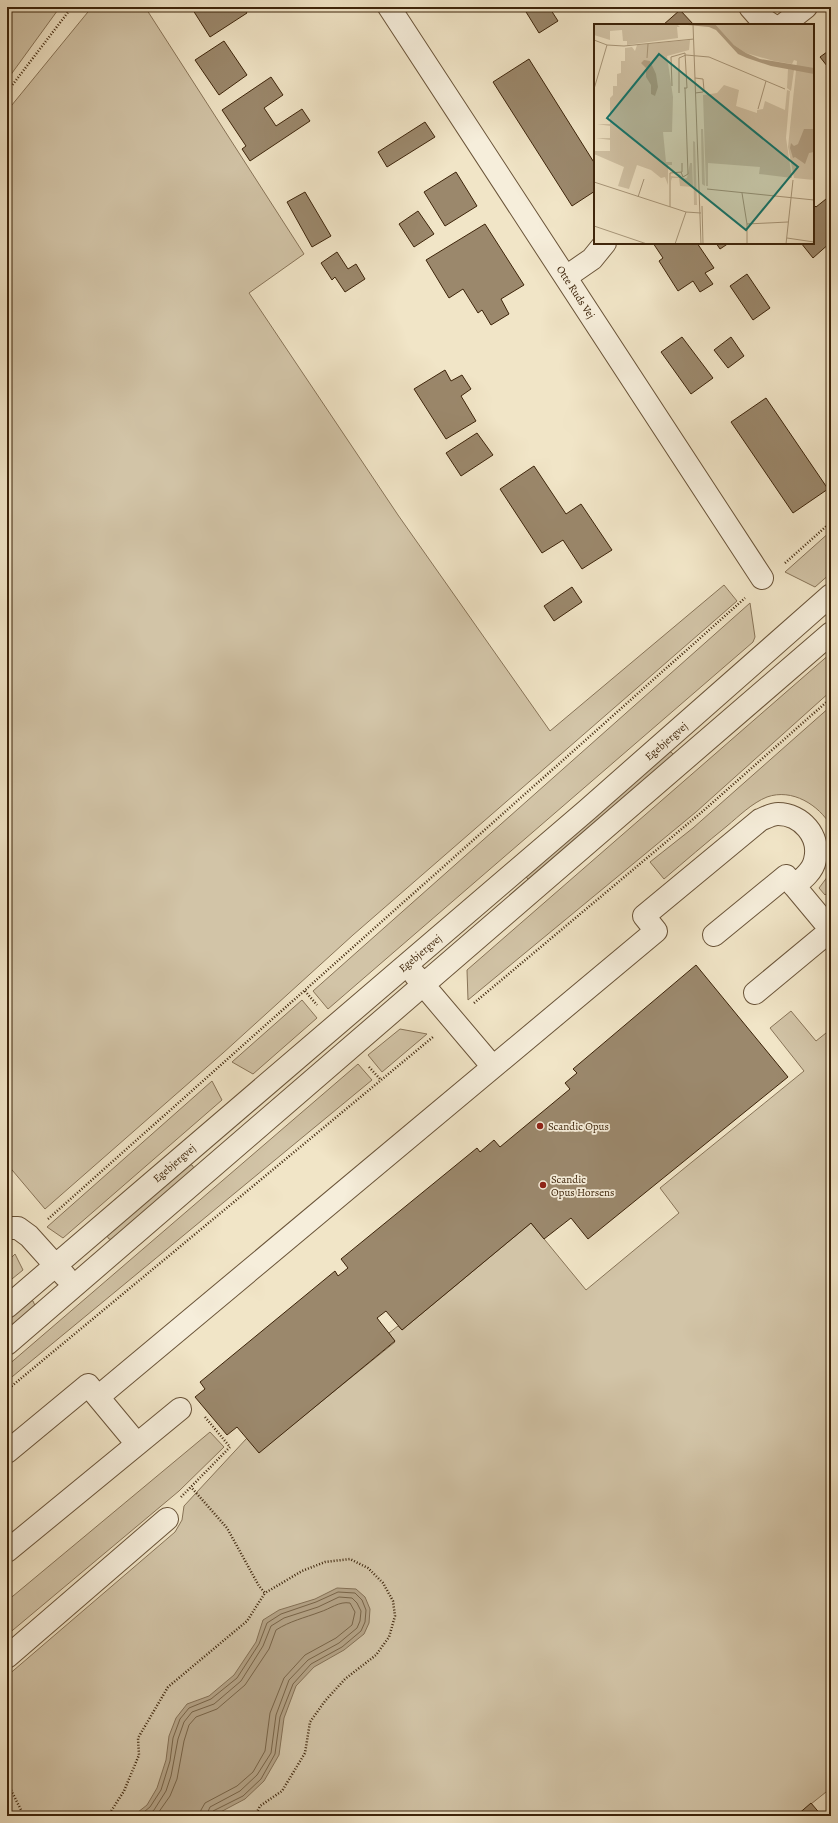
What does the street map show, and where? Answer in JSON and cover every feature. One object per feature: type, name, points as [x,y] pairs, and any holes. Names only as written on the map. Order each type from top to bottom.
[{"type":"street","name":"Otte Ruds Vej","points":[[389,7],[762,578]]},
{"type":"street","points":[[750,7],[757,15],[770,24]]},
{"type":"street","points":[[784,24],[806,7]]},
{"type":"street","points":[[566,277],[592,259],[604,244]]},
{"type":"street","name":"Egebjergvej","points":[[7,1307],[406,964],[588,810],[831,595]]},
{"type":"street","points":[[7,1344],[831,633]]},
{"type":"street","points":[[98,1397],[656,931],[644,916],[760,820],[776,814],[794,816],[808,827],[816,843],[815,860],[807,876],[794,886]]},
{"type":"street","points":[[714,935],[786,876],[831,930],[755,993]]},
{"type":"street","points":[[406,964],[493,1068]]},
{"type":"street","points":[[7,1228],[18,1228],[29,1236],[74,1286]]},
{"type":"street","points":[[7,1452],[88,1385],[137,1444]]},
{"type":"street","points":[[7,1551],[180,1409]]},
{"type":"street","points":[[7,1657],[167,1519]]},
{"type":"path","points":[[7,92],[72,7]]},
{"type":"path","points":[[781,566],[831,522]]},
{"type":"path","points":[[29,1236],[747,596]]},
{"type":"path","points":[[7,1390],[703,811],[831,698]]},
{"type":"path","points":[[180,1409],[190,1400],[230,1447],[191,1487],[227,1528],[259,1586],[265,1593]]},
{"type":"path","points":[[108,1816],[124,1791],[138,1755],[138,1738],[168,1687],[247,1621],[265,1593],[302,1571],[325,1562],[350,1559],[368,1568],[383,1584],[393,1601],[394,1616],[389,1637],[376,1655],[345,1679],[325,1701],[310,1722],[305,1753],[282,1791],[260,1806],[255,1816]]},
{"type":"path","points":[[7,1782],[24,1816]]},
{"type":"shaded area","points":[[7,7],[60,7],[7,80]]},
{"type":"shaded area","points":[[92,7],[145,7],[304,254],[249,293],[398,515],[550,731],[724,585],[737,601],[353,935],[223,1053],[45,1209],[7,1164],[7,111]]},
{"type":"shaded area","points":[[831,531],[831,573],[815,587],[785,572]]},
{"type":"shaded area","points":[[750,603],[755,637],[753,642],[328,1009],[313,991]]},
{"type":"shaded area","points":[[831,653],[831,691],[696,812],[468,1000],[467,970]]},
{"type":"shaded area","points":[[831,706],[831,826],[819,811],[804,800],[786,795],[767,797],[746,810],[664,879],[650,862],[693,828]]},
{"type":"shaded area","points":[[667,752],[671,752],[674,755],[529,880],[526,877],[527,872]]},
{"type":"shaded area","points":[[831,872],[831,889],[825,895],[819,888]]},
{"type":"shaded area","points":[[302,1000],[317,1018],[253,1074],[232,1062]]},
{"type":"shaded area","points":[[791,1011],[816,1041],[831,1029],[831,1788],[796,1816],[7,1816],[7,1676],[175,1532],[182,1520],[184,1506],[247,1438],[259,1452],[395,1342],[389,1333],[398,1326],[402,1330],[531,1223],[586,1290],[679,1213],[660,1188],[804,1071],[770,1028]]},
{"type":"shaded area","points":[[400,1029],[427,1034],[382,1072],[368,1055]]},
{"type":"shaded area","points":[[358,1064],[372,1080],[7,1381],[7,1366]]},
{"type":"shaded area","points":[[212,1081],[222,1100],[63,1238],[47,1227]]},
{"type":"shaded area","points":[[187,1164],[192,1165],[194,1168],[114,1240],[109,1239],[107,1236]]},
{"type":"shaded area","points":[[15,1254],[23,1270],[7,1283],[7,1262]]},
{"type":"shaded area","points":[[29,1300],[33,1301],[36,1308],[7,1332],[7,1319]]},
{"type":"shaded area","points":[[210,1432],[224,1447],[179,1491],[7,1635],[7,1601]]},
{"type":"water","points":[[337,1588],[356,1589],[365,1597],[370,1609],[369,1623],[364,1634],[344,1650],[314,1667],[296,1686],[284,1718],[279,1755],[264,1781],[245,1799],[213,1816],[133,1816],[147,1805],[157,1788],[166,1760],[169,1736],[176,1718],[187,1704],[209,1696],[234,1675],[256,1642],[263,1620],[279,1610],[315,1599]]},
{"type":"building","points":[[191,7],[243,7],[247,13],[210,37]]},
{"type":"building","points":[[523,7],[549,7],[558,21],[539,33]]},
{"type":"building","points":[[680,10],[693,24],[664,24]]},
{"type":"building","points":[[224,41],[247,75],[219,95],[195,60]]},
{"type":"building","points":[[831,49],[831,71],[820,57]]},
{"type":"building","points":[[529,59],[594,162],[594,192],[572,206],[493,82]]},
{"type":"building","points":[[271,77],[283,95],[264,108],[276,126],[302,109],[310,121],[250,161],[242,149],[246,146],[222,110]]},
{"type":"building","points":[[425,122],[435,137],[387,167],[378,152]]},
{"type":"building","points":[[456,172],[477,206],[445,226],[424,192]]},
{"type":"building","points":[[305,192],[331,236],[312,247],[287,202]]},
{"type":"building","points":[[831,195],[831,242],[813,258],[802,244],[814,244],[814,205],[816,207]]},
{"type":"building","points":[[418,211],[434,234],[414,247],[399,224]]},
{"type":"building","points":[[485,224],[524,285],[501,299],[509,314],[491,325],[482,310],[478,313],[463,289],[449,298],[426,260]]},
{"type":"building","points":[[654,244],[698,244],[714,268],[705,273],[713,284],[700,292],[693,281],[678,291],[659,261],[663,258]]},
{"type":"building","points":[[717,244],[728,244],[720,249]]},
{"type":"building","points":[[337,252],[348,269],[356,264],[365,279],[345,292],[335,277],[332,280],[321,263]]},
{"type":"building","points":[[747,274],[770,308],[753,320],[730,286]]},
{"type":"building","points":[[682,337],[713,378],[691,394],[661,352]]},
{"type":"building","points":[[731,337],[744,356],[728,368],[714,350]]},
{"type":"building","points":[[445,370],[451,381],[462,375],[471,389],[461,396],[476,421],[446,439],[414,389]]},
{"type":"building","points":[[766,398],[828,489],[793,513],[731,422]]},
{"type":"building","points":[[477,433],[493,455],[461,476],[446,453]]},
{"type":"building","points":[[534,466],[566,514],[581,504],[612,550],[582,569],[563,540],[542,553],[500,489]]},
{"type":"building","points":[[572,587],[582,602],[554,621],[544,606]]},
{"type":"building","name":"Scandic Opus Horsens","points":[[696,965],[788,1077],[588,1239],[571,1218],[544,1239],[531,1223],[402,1330],[386,1311],[377,1318],[395,1341],[259,1453],[237,1427],[227,1435],[195,1397],[205,1389],[200,1382],[335,1271],[338,1276],[348,1268],[341,1259],[477,1148],[480,1152],[494,1140],[500,1147],[570,1089],[565,1083],[577,1073],[573,1069]]},
{"type":"building","points":[[811,1803],[822,1816],[796,1816]]},
{"type":"place","name":"Scandic Opus","points":[[540,1126]]},
{"type":"place","name":"Scandic Opus Horsens","points":[[543,1185]]}]
